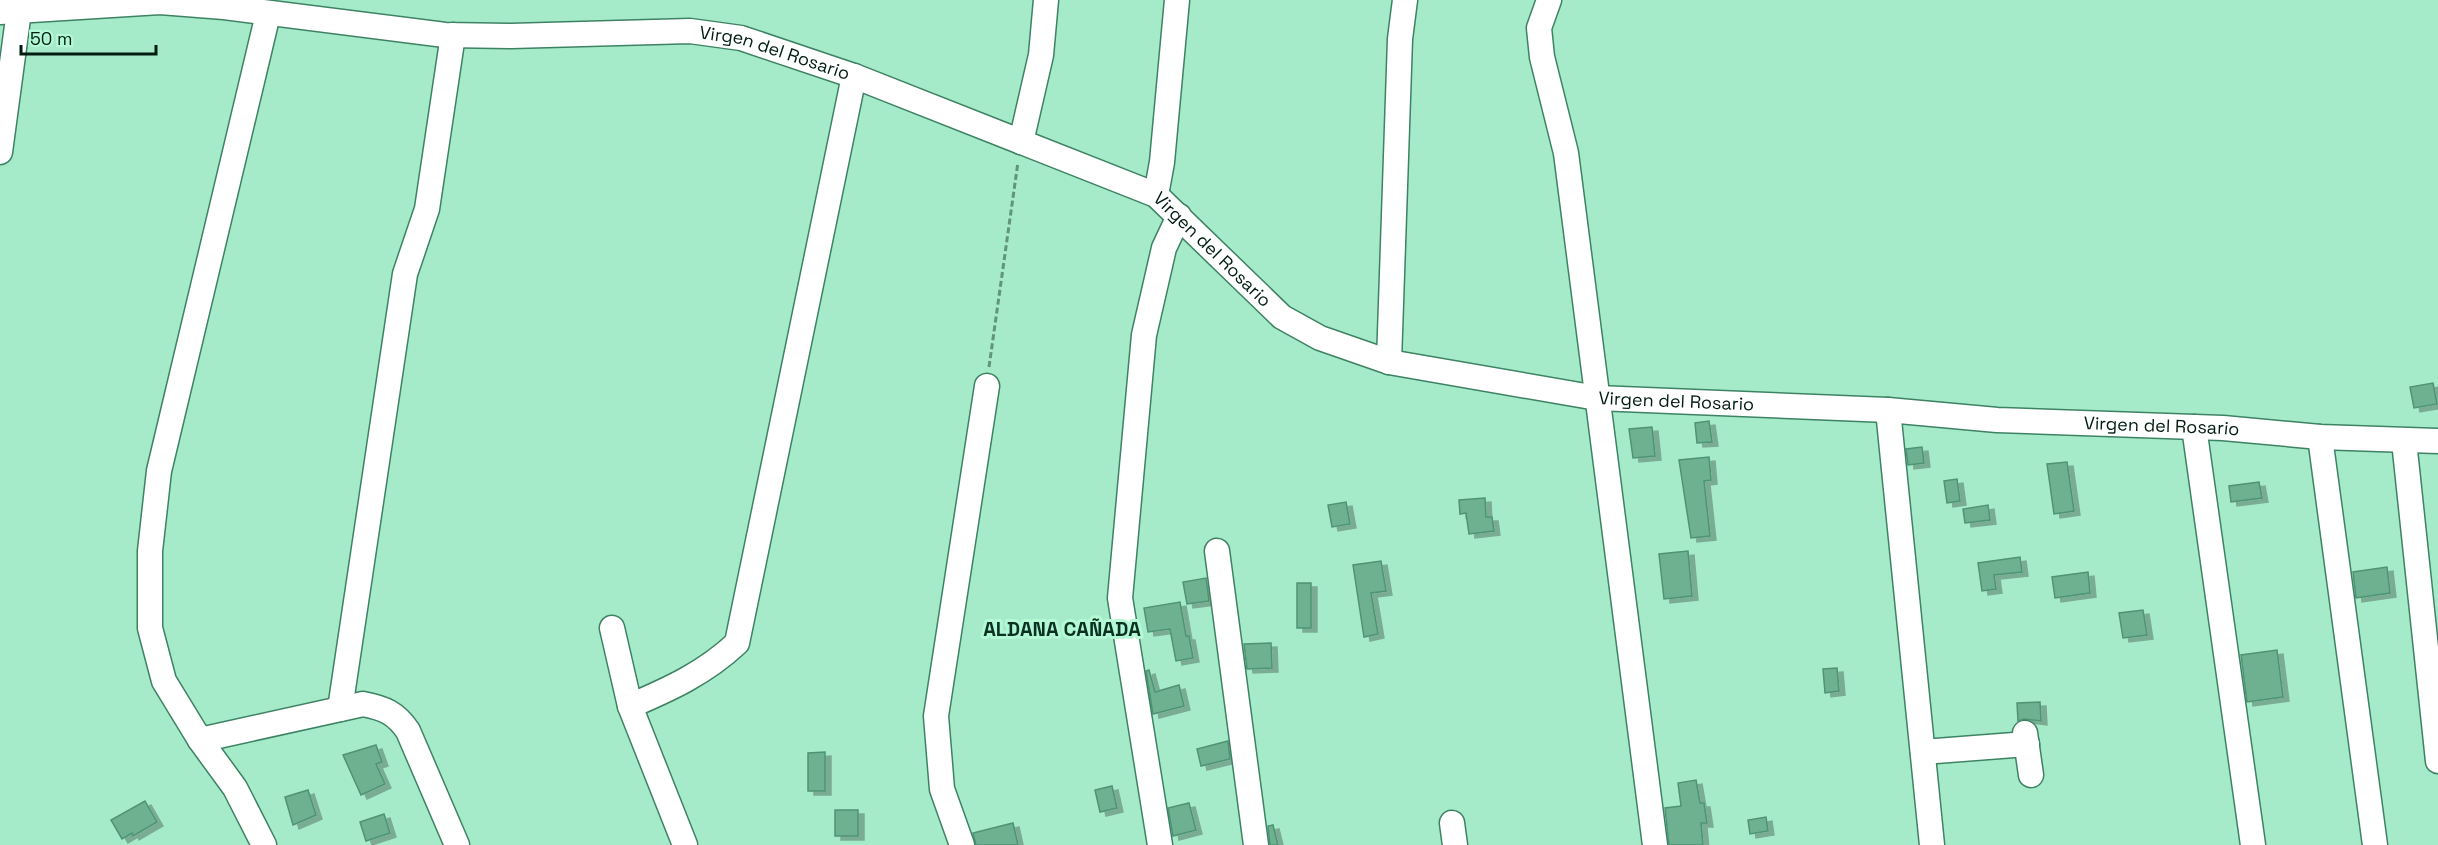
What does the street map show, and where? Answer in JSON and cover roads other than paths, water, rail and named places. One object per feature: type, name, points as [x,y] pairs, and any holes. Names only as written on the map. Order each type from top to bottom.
[{"type":"street","points":[[1021,142],[1041,55],[1046,0]]},
{"type":"street","points":[[1156,195],[1162,162],[1177,0]]},
{"type":"street","points":[[1389,362],[1400,39],[1405,0]]},
{"type":"street","points":[[1550,0],[1539,28],[1542,57],[1566,153],[1655,845]]},
{"type":"street","name":"Virgen del Rosario","points":[[10,12],[160,2],[244,5],[268,14],[453,35],[511,36],[690,31],[741,38],[854,76],[1156,195],[1282,317],[1320,338],[1389,362],[1597,398],[1888,410],[1997,420],[2193,427],[2320,437],[2438,441]]},
{"type":"street","points":[[0,152],[10,12]]},
{"type":"street","points":[[264,845],[235,788],[200,740],[165,681],[150,628],[152,539],[159,471],[268,14]]},
{"type":"street","points":[[340,709],[405,274],[426,209],[453,35]]},
{"type":"street","points":[[630,706],[677,686],[716,663],[737,643],[854,76]]},
{"type":"street","points":[[1160,845],[1120,598],[1144,335],[1164,248],[1179,216]]},
{"type":"street","points":[[962,845],[942,789],[936,716],[987,386]]},
{"type":"street","points":[[1888,410],[1932,845]]},
{"type":"street","points":[[2193,427],[2253,845]]},
{"type":"street","points":[[2320,437],[2375,845]]},
{"type":"street","points":[[2404,441],[2438,761]]},
{"type":"street","points":[[1217,551],[1256,845]]},
{"type":"street","points":[[612,628],[630,706],[685,845]]},
{"type":"street","points":[[200,740],[363,704],[385,708],[399,718],[408,731],[457,845]]},
{"type":"street","points":[[1923,752],[2026,739],[2031,775]]},
{"type":"district","name":"ALDANA CAÑADA","points":[[1062,629]]}]
